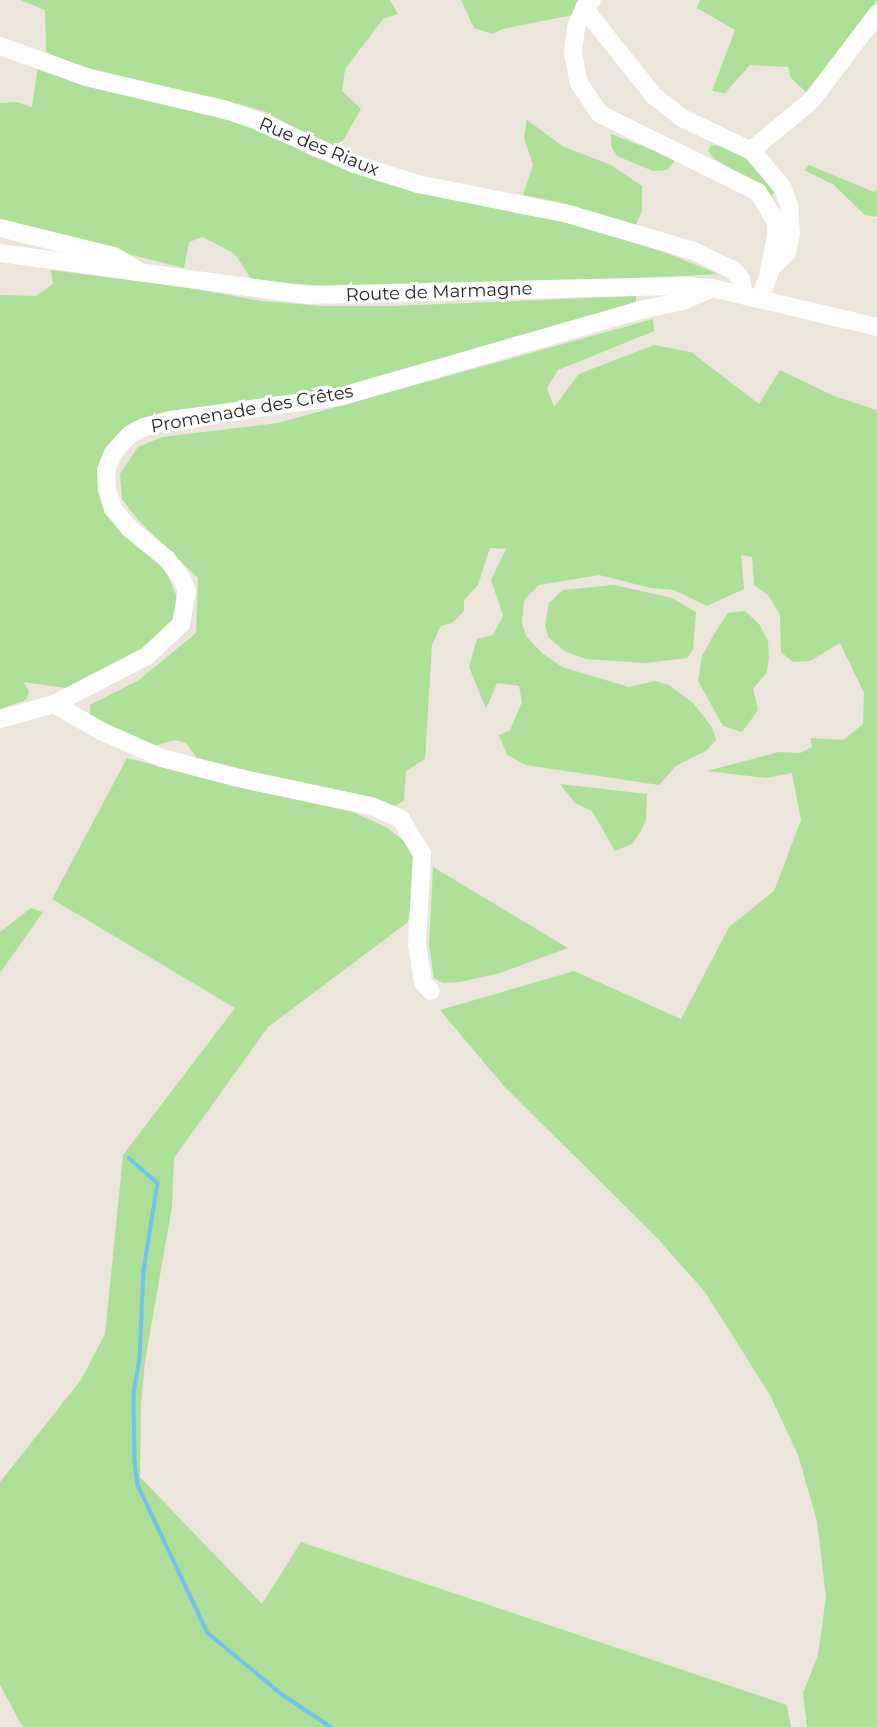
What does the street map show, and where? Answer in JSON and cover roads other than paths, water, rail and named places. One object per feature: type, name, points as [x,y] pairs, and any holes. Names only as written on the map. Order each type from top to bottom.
[{"type":"street","points":[[752,296],[770,269],[788,253],[791,233],[789,205],[782,187],[756,153],[682,118],[654,96],[589,4],[576,28],[573,53],[579,83],[592,103],[600,114],[719,170],[758,192],[776,222],[775,248],[770,269]]},
{"type":"street","points":[[756,153],[755,147],[816,96],[877,14]]},
{"type":"street","name":"Rue des Riaux","points":[[0,46],[86,77],[226,110],[258,121],[354,164],[418,184],[548,210],[694,251],[733,270],[752,296]]},
{"type":"street","points":[[0,228],[114,256],[142,272]]},
{"type":"street","name":"Route de Marmagne","points":[[0,253],[307,295],[685,285],[752,296],[877,327]]},
{"type":"street","name":"Promenade des Crêtes","points":[[0,719],[54,704],[147,656],[181,624],[187,590],[182,579],[167,559],[131,529],[113,509],[107,489],[106,471],[113,453],[129,435],[144,427],[171,420],[339,397],[636,311],[683,302],[712,288]]},
{"type":"street","points":[[54,704],[101,731],[162,758],[234,778],[360,803],[401,819],[422,854],[417,944],[423,983],[431,991]]},
{"type":"waterway","points":[[129,1158],[158,1183],[144,1270],[140,1359],[134,1393],[138,1485],[208,1633],[283,1695],[331,1727]]}]
